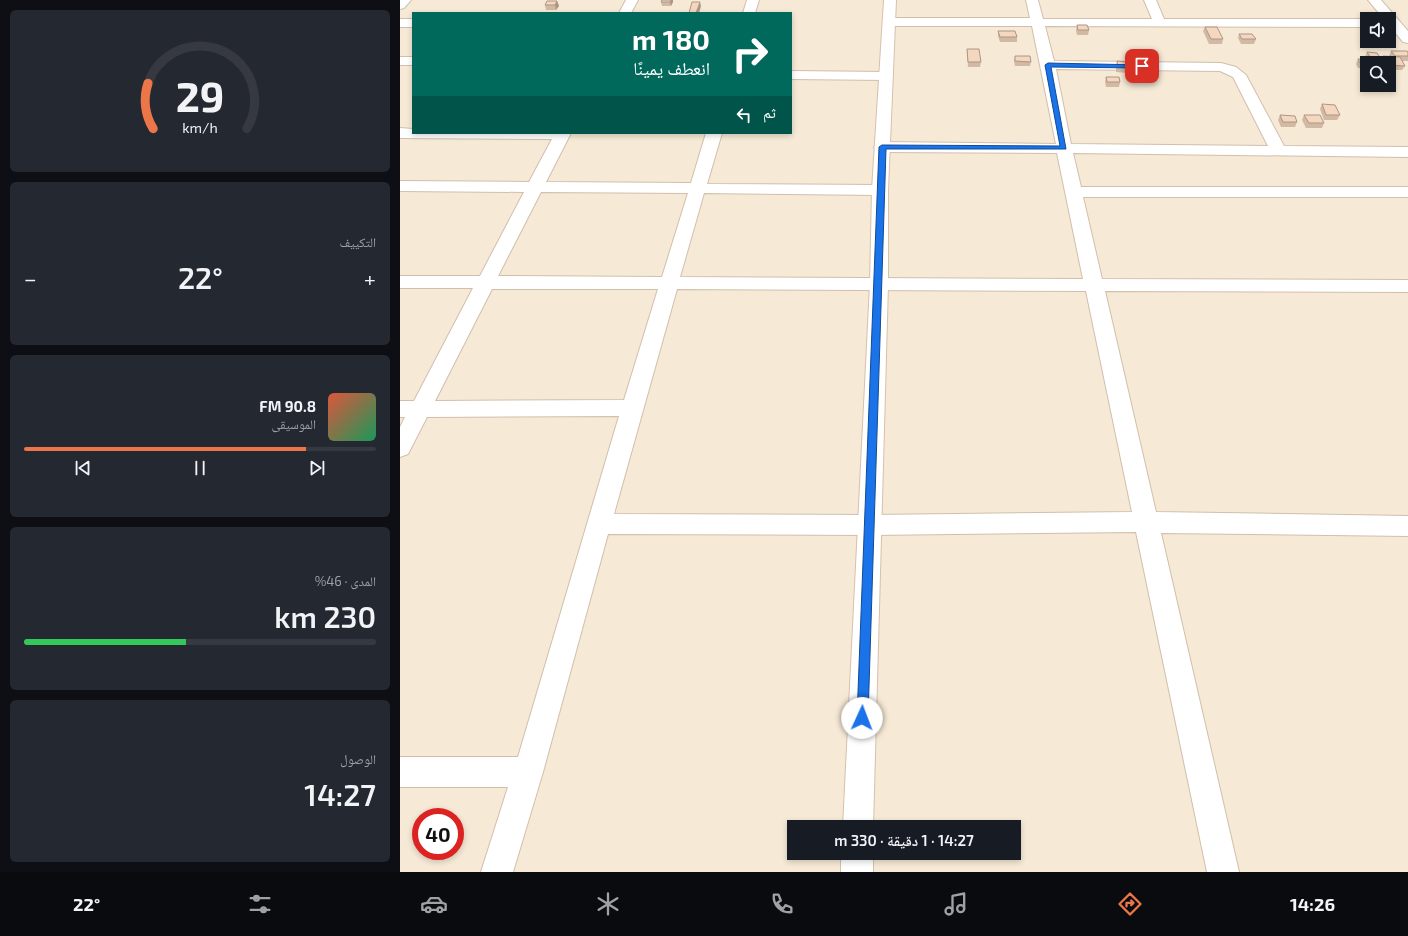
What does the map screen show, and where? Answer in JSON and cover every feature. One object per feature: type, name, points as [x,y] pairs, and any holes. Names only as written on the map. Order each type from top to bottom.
[{"type":"street","points":[[400,5],[405,0]]},
{"type":"street","points":[[626,12],[632,0]]},
{"type":"street","points":[[749,12],[753,0]]},
{"type":"street","points":[[858,820],[879,284],[880,190],[890,0]]},
{"type":"street","points":[[1032,0],[1048,65],[1064,148],[1145,522],[1223,872]]},
{"type":"street","points":[[1150,0],[1160,23]]},
{"type":"street","points":[[1374,0],[1383,12]]},
{"type":"street","points":[[889,22],[1360,23]]},
{"type":"street","points":[[400,23],[412,23]]},
{"type":"street","points":[[1396,23],[1408,23]]},
{"type":"street","points":[[1396,27],[1408,39]]},
{"type":"street","points":[[400,61],[412,61]]},
{"type":"street","points":[[1048,65],[1221,67],[1231,70],[1239,75],[1278,150]]},
{"type":"street","points":[[792,75],[886,76]]},
{"type":"street","points":[[400,133],[412,133]]},
{"type":"street","points":[[400,448],[410,409],[486,282],[563,134]]},
{"type":"street","points":[[497,872],[528,772],[632,408],[714,134]]},
{"type":"street","points":[[882,147],[1408,152]]},
{"type":"street","points":[[400,186],[880,190]]},
{"type":"street","points":[[1074,192],[1408,192]]},
{"type":"street","points":[[400,282],[1408,286]]},
{"type":"street","points":[[410,409],[632,408]]},
{"type":"street","points":[[599,524],[870,525],[1145,522],[1408,526]]},
{"type":"street","points":[[400,772],[528,772]]},
{"type":"street","points":[[857,860],[857,872]]},
{"type":"shaded area","points":[[400,0],[1408,0],[1408,872],[400,872]]},
{"type":"building","points":[[662,0],[671,0],[670,2],[661,2]]},
{"type":"building","points":[[547,1],[557,1],[555,5],[545,5]]},
{"type":"building","points":[[692,2],[700,2],[696,12],[689,12]]},
{"type":"building","points":[[1077,25],[1087,25],[1089,30],[1078,30]]},
{"type":"building","points":[[1205,27],[1217,27],[1223,39],[1211,39]]},
{"type":"building","points":[[998,31],[1015,31],[1017,37],[1000,37]]},
{"type":"building","points":[[1239,34],[1252,34],[1256,39],[1242,39]]},
{"type":"building","points":[[967,49],[979,49],[981,62],[968,62]]},
{"type":"building","points":[[1391,51],[1408,52],[1408,56],[1395,56]]},
{"type":"building","points":[[1367,52],[1377,53],[1379,56],[1370,56]]},
{"type":"building","points":[[1015,56],[1030,56],[1031,62],[1015,61]]},
{"type":"building","points":[[1396,57],[1400,57],[1405,66],[1396,65]]},
{"type":"building","points":[[1117,61],[1128,62],[1129,68],[1118,67]]},
{"type":"building","points":[[1106,77],[1119,77],[1120,82],[1107,82]]},
{"type":"building","points":[[1322,104],[1335,105],[1340,115],[1326,115]]},
{"type":"building","points":[[1280,115],[1295,116],[1297,122],[1283,122]]},
{"type":"building","points":[[1304,115],[1320,115],[1324,123],[1309,123]]},
{"type":"route","points":[[862,718],[879,284],[882,147],[1064,148],[1048,65],[1142,66]]}]
